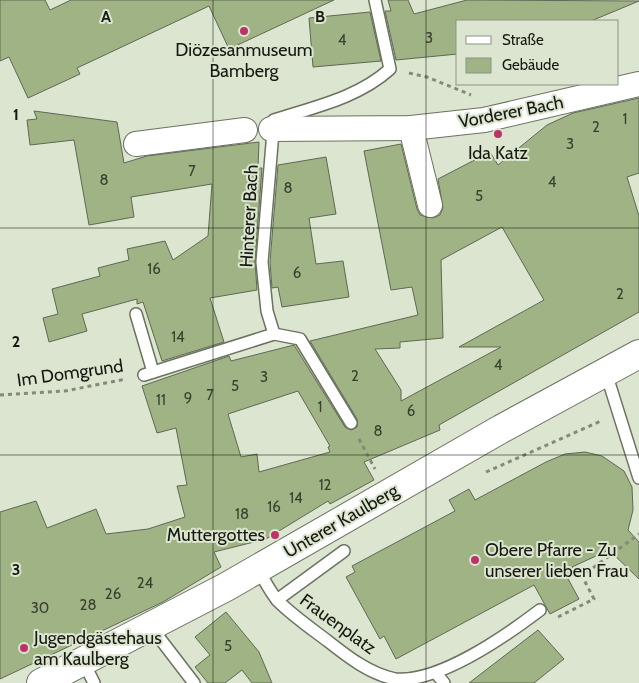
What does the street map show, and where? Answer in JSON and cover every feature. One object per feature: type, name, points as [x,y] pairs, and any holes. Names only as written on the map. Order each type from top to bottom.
[{"type":"street","name":"Vorderer Bach","points":[[272,129],[411,128],[505,116],[639,84]]},
{"type":"street","points":[[411,128],[430,205]]},
{"type":"street","points":[[136,144],[245,130]]},
{"type":"street","name":"Unterer Kaulberg","points":[[40,683],[88,672],[151,627],[258,569],[639,354]]},
{"type":"lane","points":[[272,129],[274,120],[365,88],[390,69],[375,0]]},
{"type":"lane","name":"Hinterer Bach","points":[[272,129],[262,262],[267,311],[274,334]]},
{"type":"lane","points":[[136,314],[148,374],[274,334],[300,339],[351,423]]},
{"type":"lane","points":[[606,373],[639,478]]},
{"type":"lane","name":"Frauenplatz","points":[[277,600],[344,551]]},
{"type":"lane","name":"Frauenplatz","points":[[258,569],[277,600],[335,647],[368,669],[396,679],[436,673],[481,653],[540,610]]},
{"type":"lane","points":[[151,627],[194,683]]},
{"type":"lane","points":[[436,673],[444,683]]},
{"type":"path","points":[[390,69],[427,77],[459,90],[485,101],[505,116]]},
{"type":"path","name":"Im Domgrund","points":[[0,395],[65,391],[148,374]]},
{"type":"path","points":[[485,473],[618,414]]},
{"type":"path","points":[[351,423],[388,494]]},
{"type":"path","points":[[540,610],[548,622],[594,599],[582,576],[639,534]]},
{"type":"building","points":[[0,0],[45,0],[50,10],[71,0],[334,0],[229,49],[209,6],[77,68],[80,74],[28,98],[9,57],[0,61]]},
{"type":"building","points":[[388,0],[408,0],[414,14],[467,0],[639,1],[593,20],[456,20],[456,54],[396,60],[385,11],[391,11]]},
{"type":"building","points":[[370,12],[381,61],[313,67],[309,18]]},
{"type":"building","points":[[639,98],[639,173],[627,177],[639,216],[639,312],[439,425],[440,430],[364,462],[374,480],[330,504],[328,501],[266,539],[214,552],[221,567],[163,602],[0,679],[0,512],[36,501],[47,528],[96,509],[106,534],[148,529],[185,517],[177,486],[187,485],[176,428],[157,433],[142,386],[229,356],[231,361],[294,345],[345,427],[351,430],[357,427],[357,419],[310,341],[418,315],[412,287],[391,290],[364,151],[401,144],[417,209],[420,215],[433,218],[440,215],[443,208],[438,179],[490,152],[498,165],[547,125],[573,113]],"holes":[[[502,227],[544,300],[459,347],[501,347],[401,401],[401,390],[375,349],[400,348],[400,342],[443,338],[441,260]],[[298,391],[330,446],[328,447],[330,452],[259,472],[257,454],[241,457],[228,414]]]},
{"type":"building","points":[[34,111],[117,122],[124,163],[147,156],[259,142],[258,168],[262,168],[255,261],[257,290],[210,298],[224,342],[162,361],[143,302],[137,304],[137,299],[82,314],[87,331],[49,342],[43,318],[58,314],[52,289],[100,276],[98,268],[129,260],[127,249],[165,241],[173,260],[208,236],[212,184],[131,197],[134,217],[89,225],[74,140],[30,145],[27,120],[37,119]]},
{"type":"building","points":[[326,157],[336,214],[309,218],[316,264],[343,261],[349,297],[282,307],[278,287],[272,288],[270,262],[278,165]]},
{"type":"building","name":"Obere Pfarre - Zu unserer lieben Frau","points":[[585,452],[602,456],[624,471],[632,487],[633,510],[628,530],[639,542],[639,579],[609,550],[572,567],[575,572],[567,577],[579,599],[550,614],[534,585],[396,659],[384,636],[380,639],[346,577],[355,572],[352,566],[455,511],[449,500],[469,489],[475,500],[546,462],[565,454]]},
{"type":"building","points":[[226,612],[259,652],[272,683],[252,683],[242,670],[225,683],[208,683],[195,667],[210,655],[195,637]]},
{"type":"building","points":[[538,630],[564,659],[534,683],[469,683]]},
{"type":"place","name":"Diözesanmuseum Bamberg","points":[[244,31]]},
{"type":"place","name":"Ida Katz","points":[[498,134]]},
{"type":"place","name":"Muttergottes","points":[[275,535]]},
{"type":"place","name":"Obere Pfarre - Zu unserer lieben Frau","points":[[475,560]]},
{"type":"place","name":"Jugendgästehaus am Kaulberg","points":[[24,648]]}]
